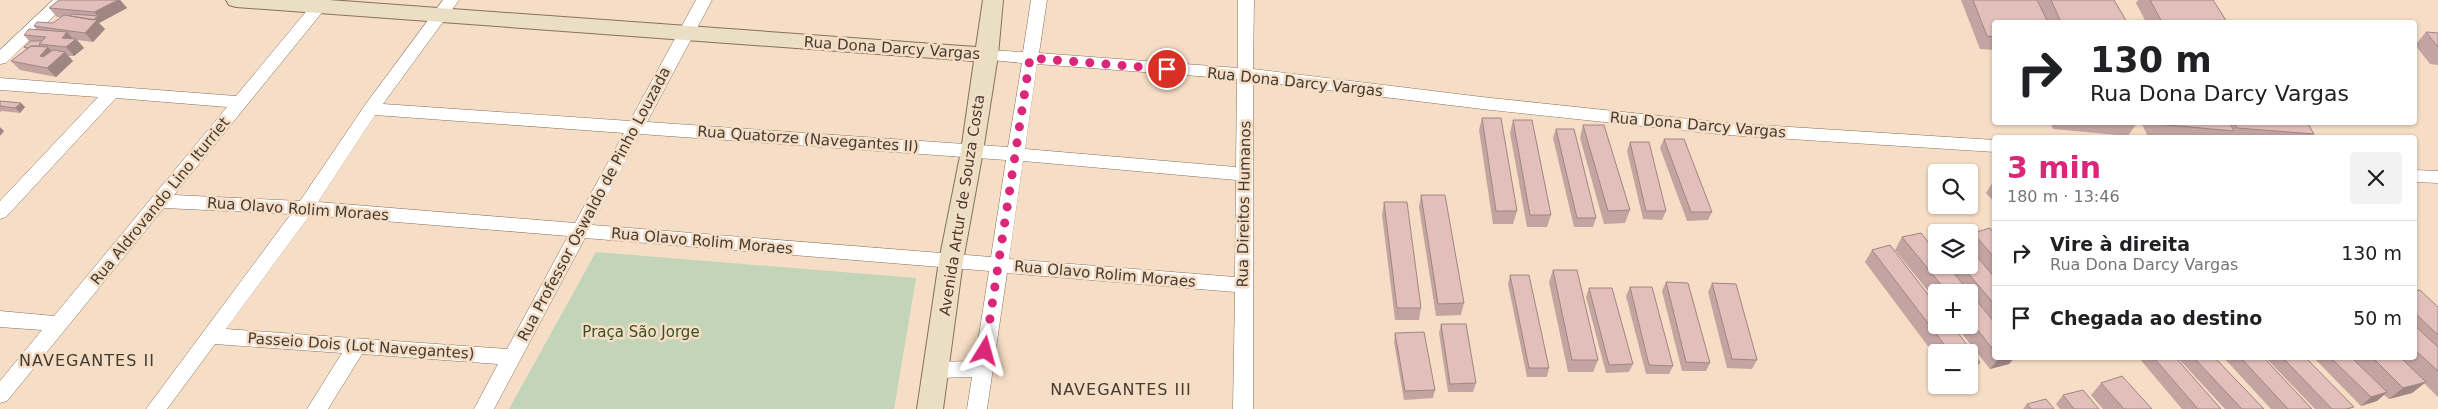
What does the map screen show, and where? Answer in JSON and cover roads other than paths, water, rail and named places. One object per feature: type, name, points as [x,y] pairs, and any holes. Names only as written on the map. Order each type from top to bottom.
[{"type":"street","points":[[0,59],[62,0]]},
{"type":"street","name":"Rua Dona Darcy Vargas","points":[[236,0],[291,2],[319,6],[445,7],[686,33],[1245,74],[1482,104],[1727,129],[1992,146]]},
{"type":"street","name":"Rua Professor Oswaldo de Pinho Louzada","points":[[484,409],[704,0]]},
{"type":"street","name":"Avenida Artur de Souza Costa","points":[[930,409],[951,262],[972,151],[987,55],[993,0]]},
{"type":"street","points":[[977,409],[997,265],[1039,0]]},
{"type":"street","name":"Rua Direitos Humanos","points":[[1244,409],[1243,286],[1246,0]]},
{"type":"street","name":"Rua Aldrovando Lino Iturriet","points":[[0,395],[319,6]]},
{"type":"street","points":[[156,409],[305,208],[371,109],[445,7]]},
{"type":"street","points":[[0,84],[240,102]]},
{"type":"street","points":[[0,212],[112,92]]},
{"type":"street","name":"Rua Quatorze (Navegantes II)","points":[[371,109],[1014,154],[1245,174]]},
{"type":"street","points":[[2417,176],[2438,177]]},
{"type":"street","name":"Rua Olavo Rolim Moraes","points":[[160,201],[305,208],[1243,286]]},
{"type":"street","points":[[0,319],[58,324]]},
{"type":"street","name":"Passeio Dois (Lot Navegantes)","points":[[210,336],[512,357]]},
{"type":"street","points":[[317,409],[357,346]]},
{"type":"street","points":[[936,370],[982,369]]},
{"type":"district","name":"NAVEGANTES II","points":[[87,360]]},
{"type":"district","name":"NAVEGANTES III","points":[[1121,389]]},
{"type":"park label","name":"Praça São Jorge","points":[[641,332]]}]
